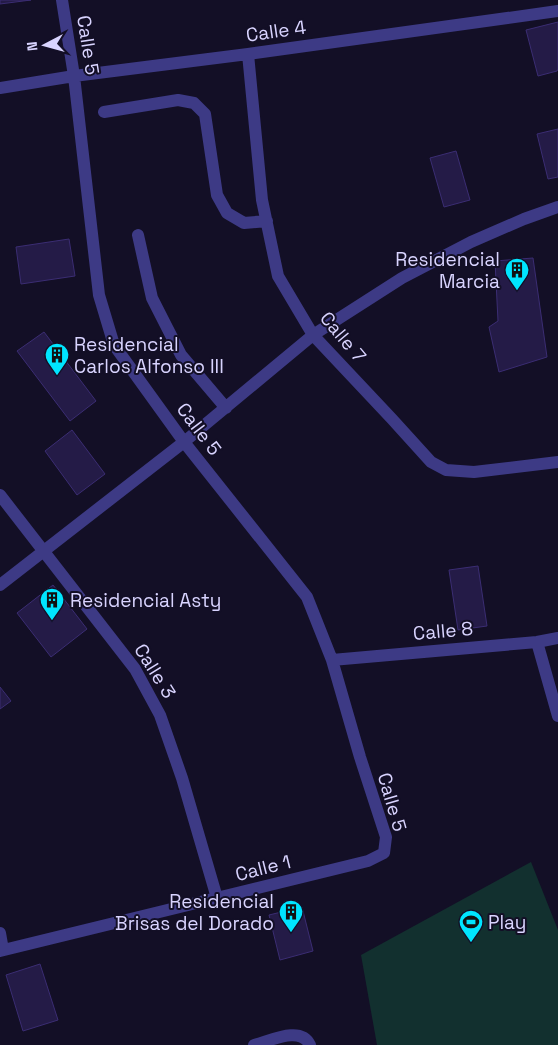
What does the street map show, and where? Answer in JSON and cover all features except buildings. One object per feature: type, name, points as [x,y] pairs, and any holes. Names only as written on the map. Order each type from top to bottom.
[{"type":"street","name":"Calle 5","points":[[62,0],[74,76],[99,295],[114,345],[184,442],[307,597],[332,660],[360,757],[386,837],[384,853]]},
{"type":"street","name":"Calle 4","points":[[0,88],[74,76],[558,11]]},
{"type":"street","name":"Calle 7","points":[[248,54],[262,200],[278,276],[313,335],[431,462],[446,470],[474,472],[558,462]]},
{"type":"street","points":[[104,112],[178,100],[194,103],[205,114],[217,195],[227,213],[244,223],[267,221]]},
{"type":"street","points":[[0,584],[184,442],[313,335],[410,274],[471,242],[524,219],[558,207]]},
{"type":"street","points":[[138,235],[152,298],[172,339],[181,355],[226,408]]},
{"type":"street","name":"Calle 3","points":[[0,495],[44,549],[135,669],[160,715],[182,778],[217,898]]},
{"type":"street","name":"Calle 8","points":[[332,660],[537,642],[558,638]]},
{"type":"street","points":[[537,642],[558,716]]},
{"type":"street","name":"Calle 1","points":[[0,933],[2,950],[368,861],[384,853]]},
{"type":"street","points":[[254,1045],[291,1035],[300,1035],[310,1045]]},
{"type":"green space","name":"Play","points":[[531,862],[558,930],[558,1045],[377,1045],[361,955]]},
{"type":"place","name":"Residencial Marcia","points":[[517,291]]},
{"type":"place","name":"Residencial Carlos Alfonso III","points":[[57,376]]},
{"type":"place","name":"Residencial Asty","points":[[52,621]]},
{"type":"place","name":"Residencial Brisas del Dorado","points":[[291,933]]},
{"type":"place","name":"Play","points":[[471,943]]}]
